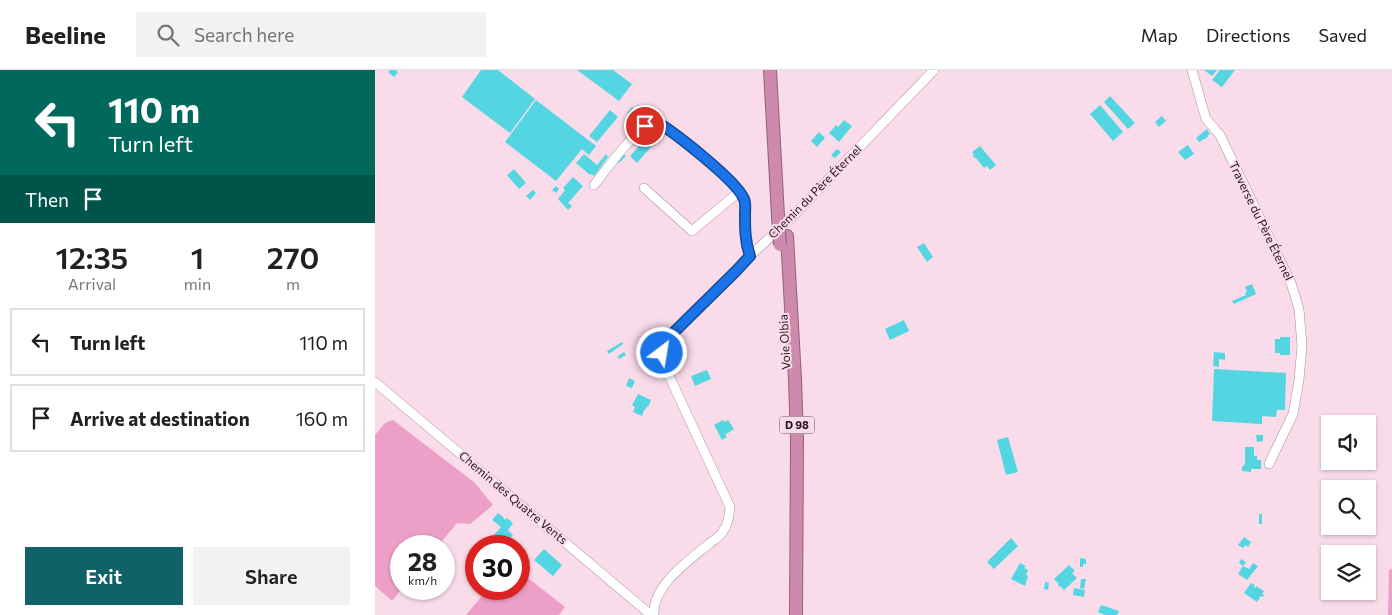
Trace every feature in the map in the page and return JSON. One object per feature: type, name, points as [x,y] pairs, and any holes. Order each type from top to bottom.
[{"type":"highway","name":"Voie Olbia","points":[[770,70],[795,379],[797,440],[796,615]]},
{"type":"highway","name":"Voie Olbia","points":[[777,70],[781,128],[782,215]]},
{"type":"highway","name":"Voie Olbia","points":[[784,240],[790,436],[789,615]]},
{"type":"street","name":"Chemin du Père Éternel","points":[[652,615],[657,596],[668,580],[722,533],[728,522],[730,507],[665,368],[662,353],[668,338],[800,208],[935,70]]},
{"type":"street","name":"Traverse du Père Éternel","points":[[1192,70],[1206,119],[1220,135],[1291,283],[1299,309],[1302,346],[1293,414],[1269,464]]},
{"type":"street","points":[[593,185],[633,136],[645,126],[655,121],[675,134],[740,191],[745,201],[746,245],[750,256]]},
{"type":"street","points":[[645,188],[692,231],[740,191]]},
{"type":"street","name":"Chemin des Quatre Vents","points":[[375,382],[652,615]]},
{"type":"shaded area","points":[[393,420],[475,483],[493,505],[470,524],[457,523],[447,535],[390,535],[390,599],[375,586],[375,435],[385,423]]},
{"type":"shaded area","points":[[1392,569],[1392,615],[1388,615],[1389,570]]},
{"type":"shaded area","points":[[530,580],[565,607],[559,615],[466,615],[479,600],[530,600]]},
{"type":"building","points":[[390,70],[398,72],[394,77],[388,72]]},
{"type":"building","points":[[481,70],[498,70],[535,99],[510,133],[462,97]]},
{"type":"building","points":[[577,70],[613,70],[632,84],[619,101]]},
{"type":"building","points":[[1204,70],[1217,70],[1212,76]]},
{"type":"building","points":[[1220,70],[1235,70],[1222,87],[1212,80]]},
{"type":"building","points":[[1110,96],[1135,123],[1128,129],[1104,102]]},
{"type":"building","points":[[536,100],[596,146],[589,155],[582,149],[556,181],[505,142]]},
{"type":"building","points":[[639,105],[647,113],[632,132],[630,130],[633,126],[626,119],[630,115],[627,113],[632,107],[635,110]]},
{"type":"building","points":[[1100,105],[1123,132],[1113,141],[1090,114]]},
{"type":"building","points":[[610,110],[618,117],[597,142],[589,136]]},
{"type":"building","points":[[1162,116],[1166,121],[1159,127],[1155,122]]},
{"type":"building","points":[[844,120],[852,126],[839,142],[829,133]]},
{"type":"building","points":[[1207,129],[1210,134],[1199,142],[1196,138]]},
{"type":"building","points":[[819,132],[825,138],[817,147],[811,141]]},
{"type":"building","points":[[650,134],[657,140],[637,163],[630,156]]},
{"type":"building","points":[[1188,145],[1194,154],[1185,160],[1178,152]]},
{"type":"building","points":[[980,146],[996,165],[990,170],[987,166],[984,168],[973,156],[972,152]]},
{"type":"building","points":[[837,149],[841,152],[835,158],[831,155]]},
{"type":"building","points":[[584,154],[597,165],[606,154],[608,157],[594,176],[590,175],[576,163]]},
{"type":"building","points":[[623,154],[626,156],[619,163],[617,161]]},
{"type":"building","points":[[514,169],[526,183],[519,189],[507,175]]},
{"type":"building","points":[[573,177],[583,186],[568,203],[572,206],[568,210],[558,199],[565,190],[563,188]]},
{"type":"building","points":[[556,186],[559,189],[556,193],[552,190]]},
{"type":"building","points":[[533,190],[536,193],[530,200],[526,196]]},
{"type":"building","points":[[924,243],[933,257],[927,262],[917,247]]},
{"type":"building","points":[[1252,284],[1256,294],[1234,304],[1232,301],[1246,295],[1245,287]]},
{"type":"building","points":[[904,320],[909,331],[890,340],[885,329]]},
{"type":"building","points":[[1280,337],[1290,337],[1290,355],[1275,353],[1275,339],[1280,339]]},
{"type":"building","points":[[622,342],[623,344],[609,354],[607,351]]},
{"type":"building","points":[[649,348],[654,360],[648,362],[644,350]]},
{"type":"building","points":[[624,352],[626,355],[619,359],[618,356]]},
{"type":"building","points":[[1214,352],[1225,353],[1225,360],[1219,359],[1219,367],[1213,366]]},
{"type":"building","points":[[1214,369],[1286,373],[1285,410],[1277,410],[1276,417],[1262,416],[1262,424],[1212,421]]},
{"type":"building","points":[[707,370],[711,379],[695,386],[691,376]]},
{"type":"building","points":[[629,378],[635,381],[632,388],[626,386]]},
{"type":"building","points":[[638,394],[651,400],[642,416],[633,412],[635,407],[632,405]]},
{"type":"building","points":[[723,420],[724,422],[728,420],[734,429],[725,435],[727,437],[722,440],[714,425]]},
{"type":"building","points":[[1256,435],[1263,435],[1263,441],[1257,442]]},
{"type":"building","points":[[1008,437],[1018,472],[1006,475],[997,440]]},
{"type":"building","points":[[1245,447],[1254,447],[1254,456],[1257,456],[1257,460],[1261,460],[1261,469],[1251,469],[1251,472],[1242,471],[1242,467],[1245,464]]},
{"type":"building","points":[[498,513],[505,520],[507,518],[513,523],[508,530],[513,535],[494,535],[501,527],[492,520]]},
{"type":"building","points":[[1259,514],[1262,514],[1262,524],[1259,524]]},
{"type":"building","points":[[1244,537],[1251,542],[1248,547],[1246,545],[1243,548],[1238,545]]},
{"type":"building","points":[[1011,538],[1018,546],[994,569],[987,562]]},
{"type":"building","points":[[544,549],[562,565],[553,576],[534,560]]},
{"type":"building","points":[[1080,558],[1086,559],[1086,564],[1083,564],[1083,567],[1080,567]]},
{"type":"building","points":[[1241,559],[1246,562],[1243,566],[1239,563]]},
{"type":"building","points":[[1020,563],[1026,566],[1024,568],[1028,570],[1025,586],[1011,579]]},
{"type":"building","points":[[1253,563],[1258,566],[1247,580],[1238,574],[1243,566],[1249,569]]},
{"type":"building","points":[[1069,565],[1075,571],[1072,573],[1077,578],[1064,590],[1059,587],[1059,584],[1054,579]]},
{"type":"building","points":[[1081,579],[1086,579],[1084,589],[1080,588]]},
{"type":"building","points":[[1045,582],[1049,583],[1048,590],[1044,589]]},
{"type":"building","points":[[1251,583],[1255,585],[1254,587],[1256,588],[1256,586],[1264,591],[1263,597],[1261,596],[1257,602],[1244,593]]},
{"type":"building","points":[[1074,588],[1085,590],[1084,597],[1073,595]]},
{"type":"building","points":[[1101,605],[1119,611],[1117,615],[1105,615],[1098,612]]},
{"type":"route","points":[[645,126],[655,121],[662,125],[719,170],[740,191],[745,201],[746,245],[750,256],[668,338],[662,353]]}]
